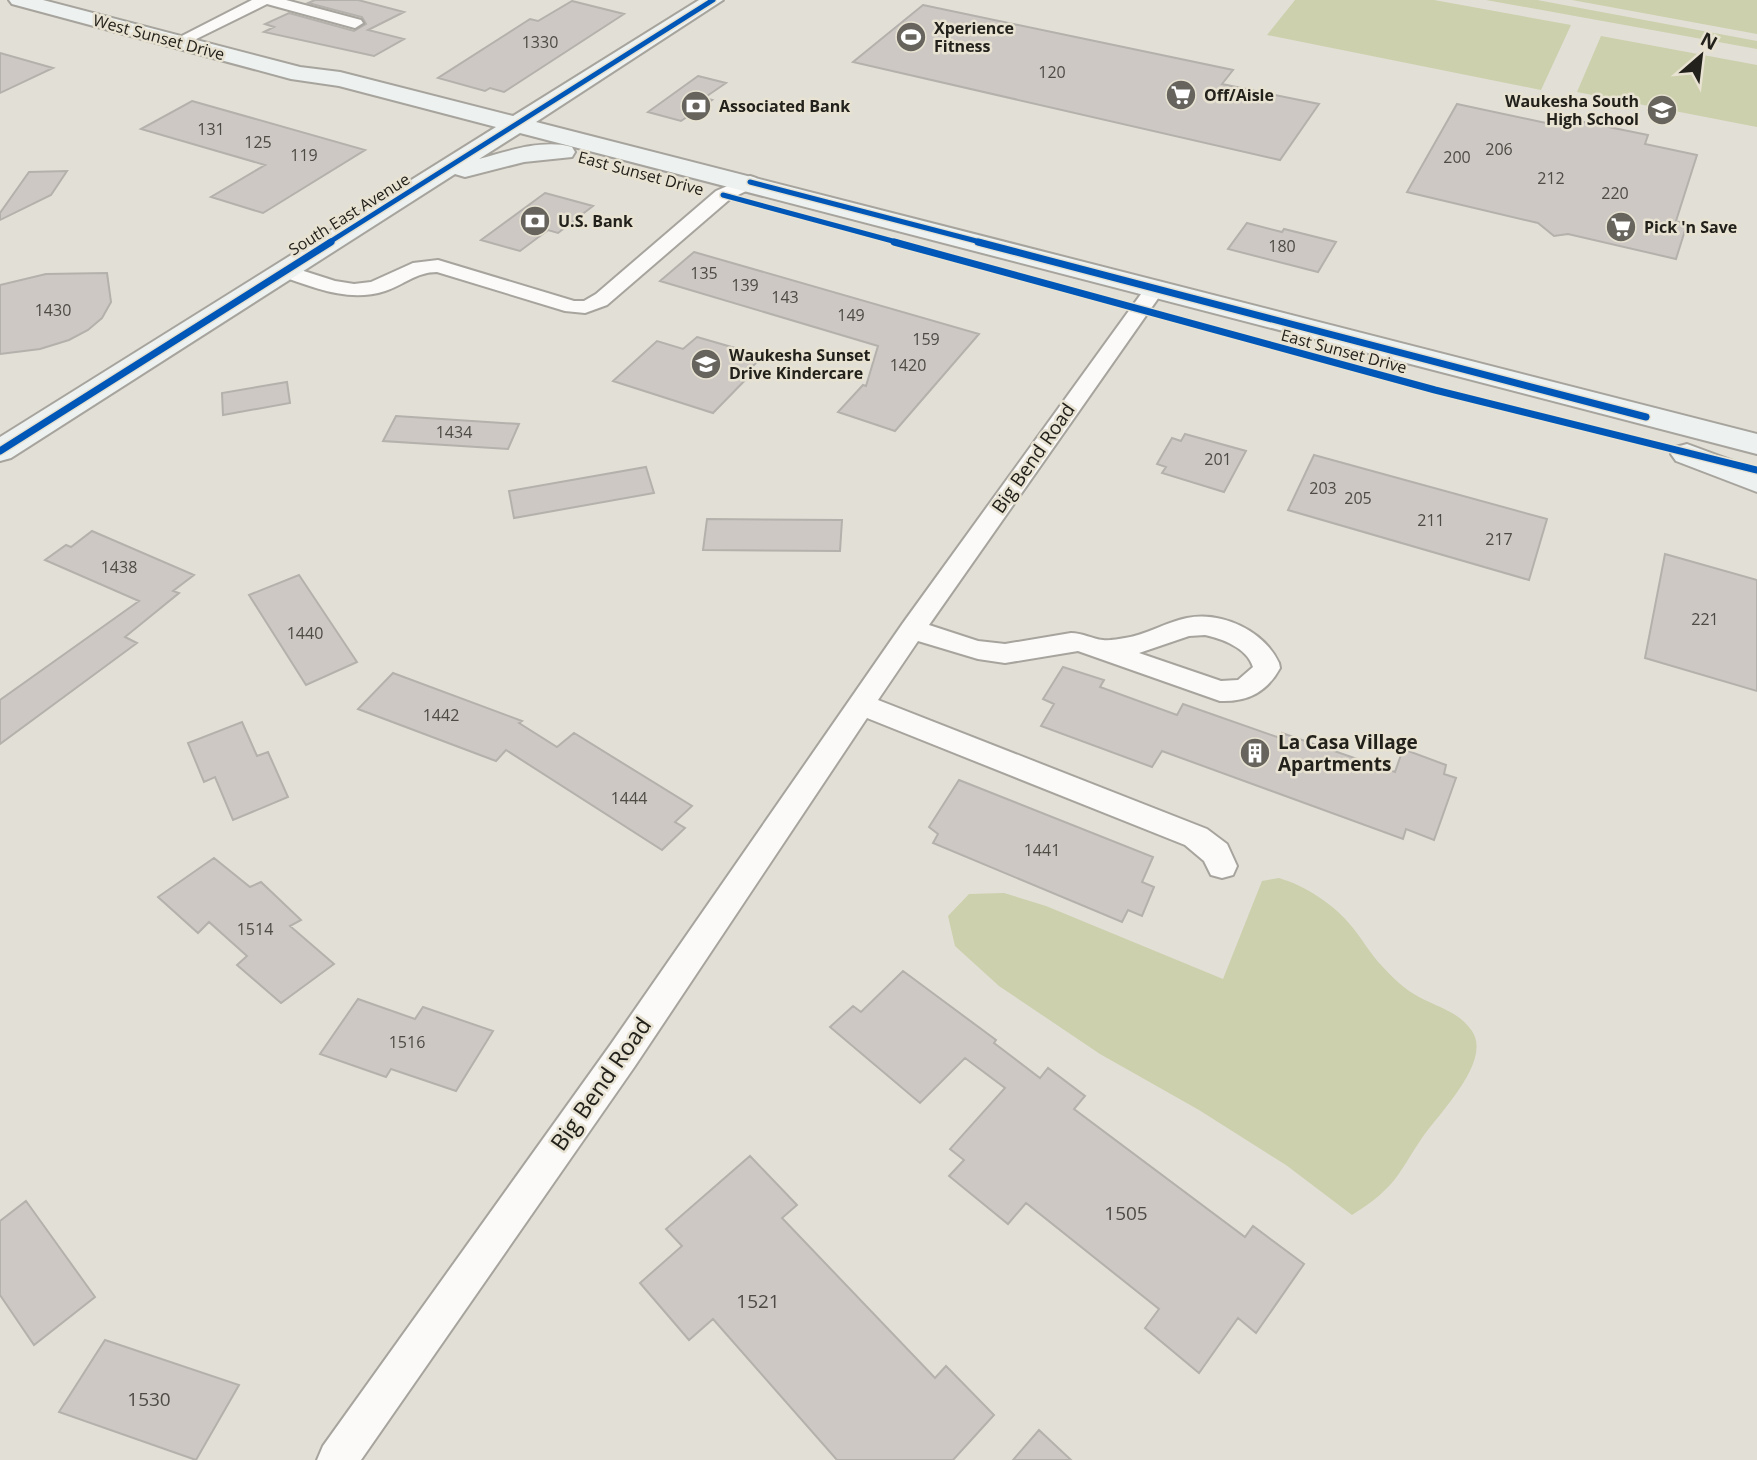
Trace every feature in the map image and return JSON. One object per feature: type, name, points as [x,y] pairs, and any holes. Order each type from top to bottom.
[{"type":"main road","name":"West Sunset Drive","points":[[19,0],[299,74],[340,79],[509,129]]},
{"type":"main road","name":"South East Avenue","points":[[0,451],[713,0]]},
{"type":"main road","name":"West Sunset Drive","points":[[299,74],[329,88],[393,106],[509,129]]},
{"type":"main road","points":[[393,106],[435,123],[448,135],[452,164]]},
{"type":"main road","points":[[547,106],[550,113],[569,128],[603,144]]},
{"type":"main road","name":"East Sunset Drive","points":[[509,129],[603,144],[750,182],[1148,298],[1448,393],[1757,470]]},
{"type":"main road","name":"East Sunset Drive","points":[[509,129],[564,152],[723,195],[1757,444]]},
{"type":"main road","points":[[423,183],[523,155],[564,152]]},
{"type":"main road","points":[[1687,454],[1757,482]]},
{"type":"street","points":[[177,42],[267,0],[355,23]]},
{"type":"street","points":[[285,271],[338,289],[356,290],[376,287],[408,270],[438,266],[572,307],[586,307],[603,298],[723,195],[750,182]]},
{"type":"street","name":"Big Bend Road","points":[[337,1460],[623,1055],[912,629],[1148,298]]},
{"type":"street","points":[[912,629],[969,648],[1002,654],[1021,653],[1065,642],[1079,642],[1220,691],[1243,690],[1255,684],[1267,668],[1265,659],[1250,643],[1222,629],[1209,626],[1186,626],[1132,648],[1105,649]]},
{"type":"street","points":[[860,704],[1196,837],[1216,853],[1222,866]]},
{"type":"green space","points":[[1295,0],[1434,0],[1571,25],[1541,90],[1267,35]]},
{"type":"green space","points":[[1486,0],[1537,0],[1757,41],[1757,49]]},
{"type":"green space","points":[[1572,0],[1757,0],[1757,34]]},
{"type":"green space","points":[[1601,36],[1757,65],[1757,127],[1577,92]]},
{"type":"green space","points":[[1279,878],[1299,886],[1329,904],[1346,920],[1378,962],[1395,979],[1414,994],[1461,1019],[1472,1031],[1476,1044],[1475,1058],[1469,1073],[1398,1175],[1381,1193],[1352,1215],[1286,1165],[1199,1110],[1100,1054],[999,986],[955,946],[948,916],[969,894],[1004,893],[1046,906],[1223,979],[1262,881]]},
{"type":"building","points":[[315,0],[358,0],[404,12],[368,30],[404,39],[374,56],[264,32],[274,27],[265,24],[289,13],[354,31],[366,24],[362,17],[308,3]]},
{"type":"building","points":[[572,1],[624,14],[504,92],[490,88],[485,91],[438,78],[530,19],[538,21]]},
{"type":"building","points":[[923,5],[1233,70],[1222,84],[1319,104],[1280,160],[853,62]]},
{"type":"building","points":[[0,53],[53,68],[0,93]]},
{"type":"building","points":[[698,76],[726,83],[704,98],[712,100],[681,121],[648,112]]},
{"type":"building","points":[[192,101],[365,150],[263,213],[211,197],[265,165],[141,129]]},
{"type":"building","points":[[1457,104],[1560,126],[1564,118],[1648,135],[1645,144],[1697,155],[1676,221],[1687,224],[1676,259],[1568,234],[1554,236],[1538,223],[1407,192]]},
{"type":"building","points":[[67,171],[51,195],[0,220],[0,213],[29,172]]},
{"type":"building","points":[[545,193],[593,206],[558,233],[548,230],[520,251],[481,240]]},
{"type":"building","points":[[1247,223],[1336,242],[1318,272],[1228,249]]},
{"type":"building","points":[[694,252],[979,334],[895,431],[838,412],[863,385],[866,386],[878,346],[660,281]]},
{"type":"building","points":[[107,273],[111,302],[102,318],[88,330],[69,340],[40,349],[0,354],[0,285],[46,274]]},
{"type":"building","points":[[697,337],[763,356],[749,370],[754,371],[713,413],[613,381],[657,341],[683,349]]},
{"type":"building","points":[[287,382],[290,403],[223,415],[222,393]]},
{"type":"building","points":[[396,416],[519,424],[508,449],[383,441]]},
{"type":"building","points":[[1185,434],[1246,451],[1224,492],[1162,473],[1166,467],[1157,464],[1172,438],[1181,441]]},
{"type":"building","points":[[1314,455],[1547,519],[1529,580],[1288,510]]},
{"type":"building","points":[[646,467],[654,493],[514,518],[509,491]]},
{"type":"building","points":[[707,519],[842,520],[840,551],[703,550]]},
{"type":"building","points":[[92,531],[194,575],[173,591],[179,593],[125,637],[137,643],[0,744],[0,700],[139,601],[45,560],[66,545],[71,547]]},
{"type":"building","points":[[1665,554],[1757,580],[1757,691],[1645,658]]},
{"type":"building","points":[[299,575],[357,662],[306,685],[249,595]]},
{"type":"building","name":"La Casa Village Apartments","points":[[1063,667],[1104,680],[1100,687],[1177,715],[1183,704],[1280,738],[1282,733],[1395,772],[1403,749],[1446,765],[1444,774],[1456,778],[1434,840],[1406,829],[1403,839],[1162,751],[1152,767],[1041,726],[1054,704],[1043,699]]},
{"type":"building","points":[[393,673],[522,721],[519,723],[557,747],[574,733],[692,806],[675,822],[685,828],[662,850],[506,750],[496,761],[358,709]]},
{"type":"building","points":[[242,722],[257,756],[268,752],[288,797],[233,820],[215,777],[204,782],[188,743]]},
{"type":"building","points":[[959,780],[1153,857],[1142,882],[1154,887],[1142,916],[1128,910],[1122,922],[933,843],[938,834],[929,827]]},
{"type":"building","points":[[214,858],[250,887],[261,882],[301,920],[290,926],[334,964],[281,1003],[237,965],[247,956],[209,922],[198,933],[158,897]]},
{"type":"building","points":[[903,971],[996,1040],[994,1043],[1040,1078],[1048,1068],[1085,1096],[1074,1109],[1245,1237],[1253,1226],[1304,1264],[1256,1333],[1238,1318],[1199,1373],[1145,1328],[1159,1309],[1026,1203],[1008,1224],[949,1176],[964,1160],[950,1149],[1005,1088],[965,1058],[920,1103],[830,1027],[853,1006],[861,1012]]},
{"type":"building","points":[[358,999],[415,1019],[423,1007],[493,1031],[456,1091],[391,1069],[386,1077],[320,1054]]},
{"type":"building","points":[[750,1156],[797,1205],[782,1218],[935,1378],[946,1366],[994,1415],[953,1460],[837,1460],[713,1319],[689,1340],[640,1283],[682,1246],[666,1229]]},
{"type":"building","points":[[26,1201],[95,1297],[34,1345],[0,1295],[0,1221]]},
{"type":"building","points":[[105,1340],[239,1385],[196,1460],[59,1412]]},
{"type":"building","points":[[1039,1430],[1071,1460],[1013,1460]]},
{"type":"cycle path","points":[[0,451],[713,0]]},
{"type":"cycle path","points":[[750,182],[1646,417]]},
{"type":"cycle path","points":[[723,195],[1435,390],[1757,470]]},
{"type":"place","name":"Xperience Fitness","points":[[911,37]]},
{"type":"place","name":"Off/Aisle","points":[[1181,95]]},
{"type":"place","name":"Associated Bank","points":[[696,106]]},
{"type":"place","name":"Waukesha South High School","points":[[1662,110]]},
{"type":"place","name":"U.S. Bank","points":[[535,221]]},
{"type":"place","name":"Pick 'n Save","points":[[1621,227]]},
{"type":"place","name":"Waukesha Sunset Drive Kindercare","points":[[706,364]]},
{"type":"place","name":"La Casa Village Apartments","points":[[1255,753]]}]
